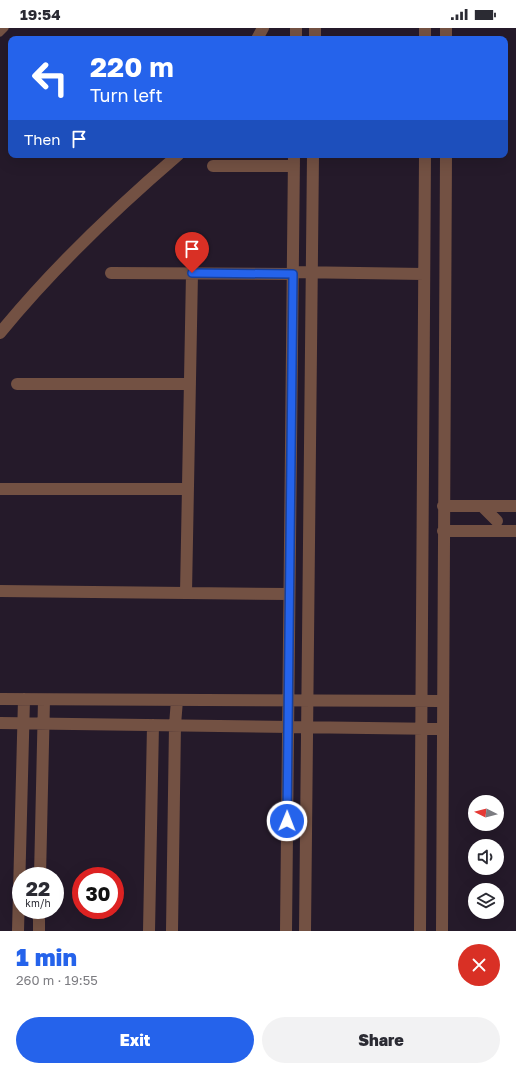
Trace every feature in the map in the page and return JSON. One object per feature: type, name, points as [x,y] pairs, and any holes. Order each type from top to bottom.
[{"type":"street","points":[[0,333],[22,306],[82,242],[175,158]]},
{"type":"street","points":[[305,931],[313,158]]},
{"type":"street","points":[[420,931],[425,158]]},
{"type":"street","points":[[442,931],[446,158]]},
{"type":"street","points":[[214,166],[294,161],[286,931]]},
{"type":"street","points":[[111,273],[424,274]]},
{"type":"street","points":[[186,593],[192,273]]},
{"type":"street","points":[[17,384],[190,384]]},
{"type":"street","points":[[0,489],[188,489]]},
{"type":"street","points":[[443,506],[516,506]]},
{"type":"street","points":[[482,506],[497,520]]},
{"type":"street","points":[[443,531],[516,531]]},
{"type":"street","points":[[0,591],[289,594]]},
{"type":"street","points":[[0,699],[443,701]]},
{"type":"street","points":[[18,931],[24,699]]},
{"type":"street","points":[[40,867],[44,700]]},
{"type":"street","points":[[172,931],[175,725],[177,700]]},
{"type":"street","points":[[0,723],[443,729]]},
{"type":"street","points":[[149,931],[153,725]]},
{"type":"street","points":[[39,919],[39,931]]},
{"type":"lane","points":[[0,34],[5,28]]},
{"type":"route","points":[[192,273],[293,274],[287,821]]}]
